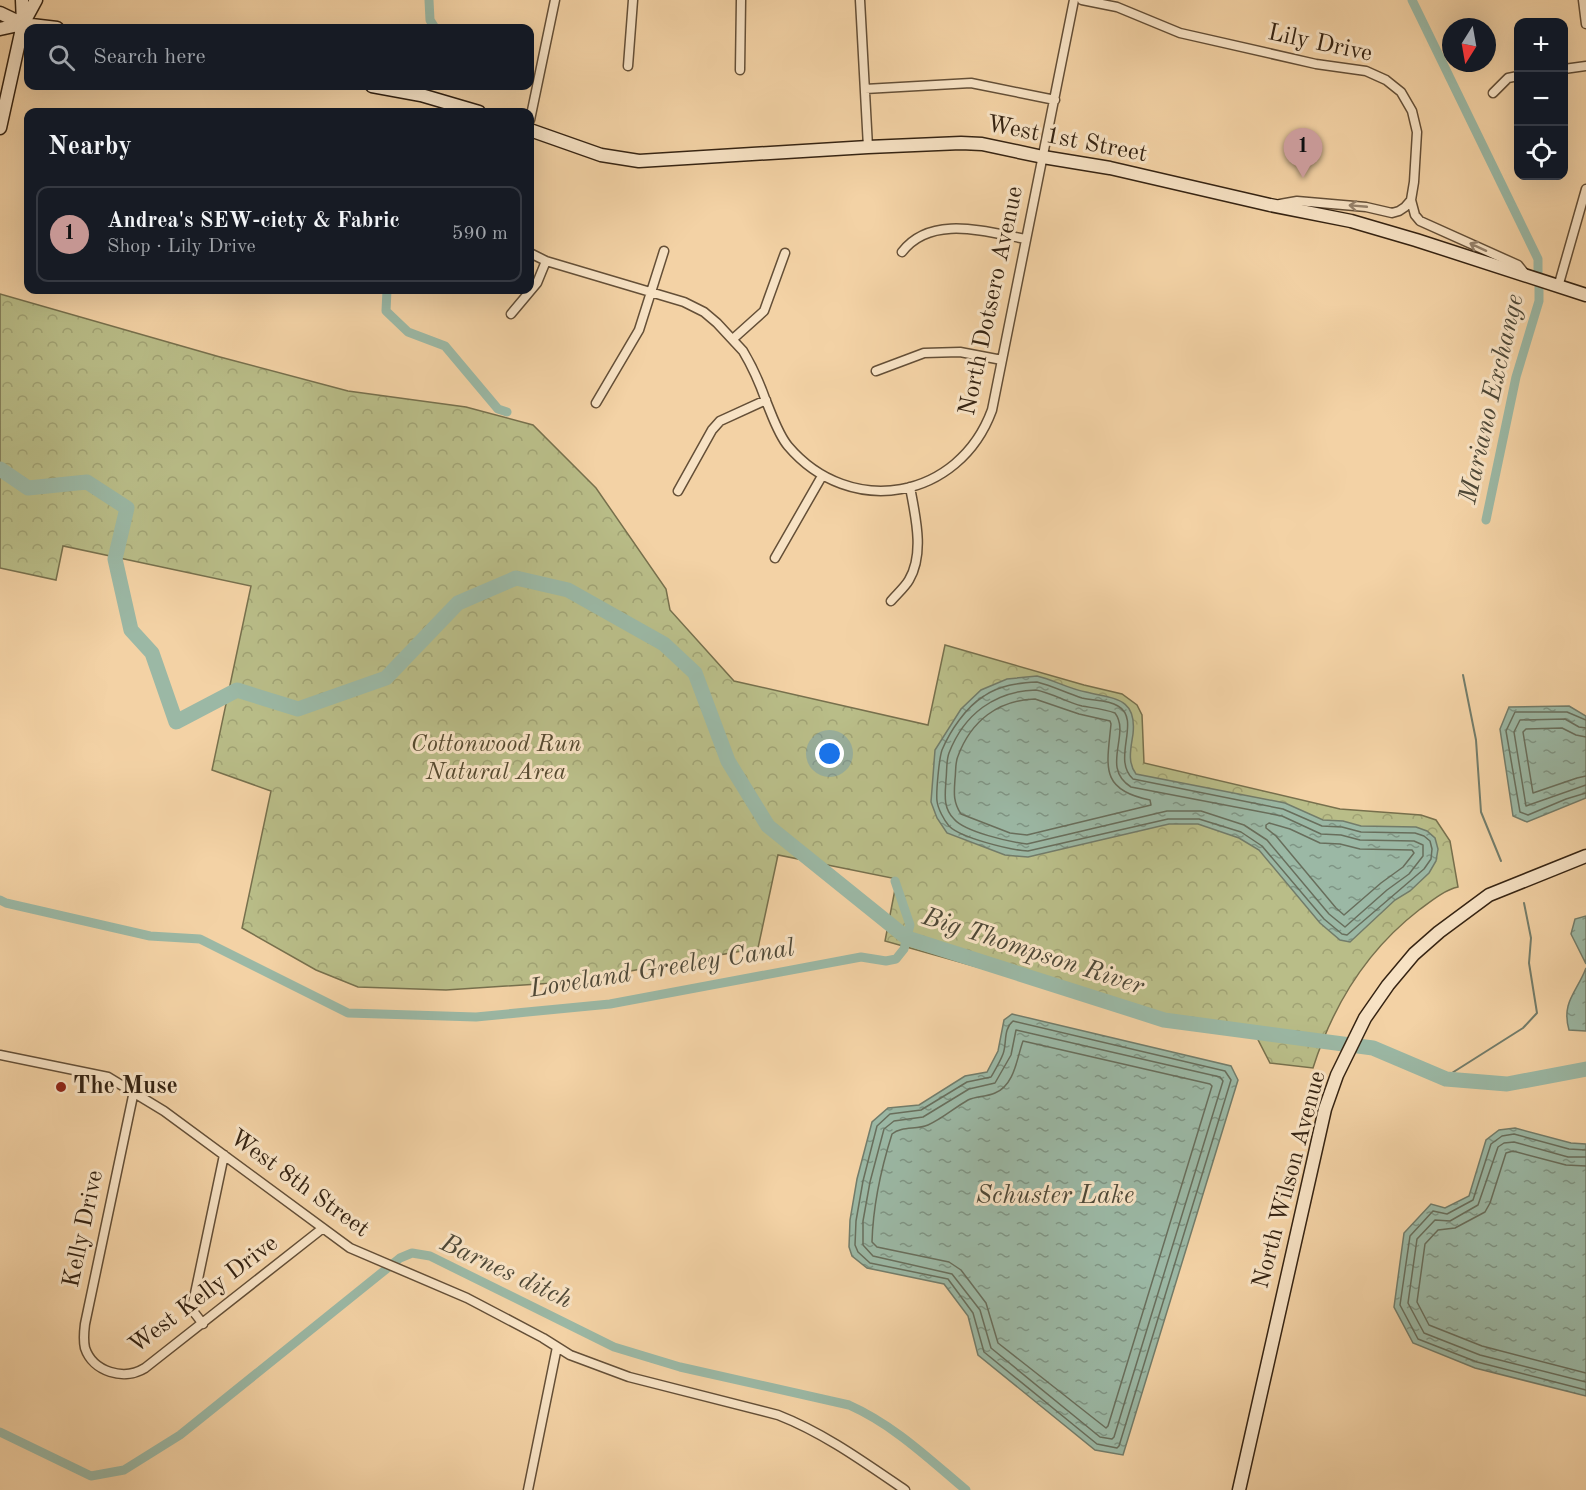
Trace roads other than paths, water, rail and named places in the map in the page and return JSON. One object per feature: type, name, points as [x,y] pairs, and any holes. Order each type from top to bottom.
[{"type":"main road","points":[[0,128],[23,24],[22,0]]},
{"type":"main road","points":[[0,29],[23,24],[36,0]]},
{"type":"main road","points":[[0,14],[23,24]]},
{"type":"main road","points":[[394,90],[465,108]]},
{"type":"main road","name":"West 1st Street","points":[[534,131],[601,155],[639,161],[868,147],[982,144],[1110,168],[1351,221],[1586,296]]},
{"type":"main road","name":"North Wilson Avenue","points":[[1239,1490],[1325,1109],[1337,1075],[1365,1018],[1414,954],[1462,914],[1489,895],[1586,856]]},
{"type":"street","points":[[532,108],[555,0]]},
{"type":"street","points":[[628,66],[633,0]]},
{"type":"street","points":[[740,70],[741,0]]},
{"type":"street","points":[[860,0],[868,147]]},
{"type":"street","name":"North Dotsero Avenue","points":[[534,255],[546,261],[684,302],[704,312],[734,338],[748,359],[787,445],[822,476],[848,487],[873,491],[910,488],[928,482],[969,452],[980,438],[992,410],[1074,0]]},
{"type":"street","name":"Lily Drive","points":[[1082,0],[1117,7],[1180,33],[1316,64],[1366,72],[1386,80],[1408,101],[1415,121],[1415,172],[1411,200]]},
{"type":"street","points":[[1582,0],[1586,24]]},
{"type":"street","points":[[1568,68],[1586,66]]},
{"type":"street","points":[[1493,93],[1508,78],[1514,77]]},
{"type":"street","points":[[865,89],[971,83],[1055,100]]},
{"type":"street","points":[[1558,287],[1586,189]]},
{"type":"street","points":[[1270,205],[1297,201],[1366,207],[1392,213],[1399,211],[1411,200],[1415,215],[1420,221],[1518,265],[1527,277]]},
{"type":"street","points":[[902,252],[909,243],[929,231],[968,230],[1026,239]]},
{"type":"street","points":[[596,403],[639,330],[664,251]]},
{"type":"street","points":[[734,338],[764,311],[785,253]]},
{"type":"street","points":[[534,287],[546,261]]},
{"type":"street","points":[[511,314],[528,294]]},
{"type":"street","points":[[876,371],[913,356],[947,351],[1002,360]]},
{"type":"street","points":[[678,491],[712,430],[720,421],[766,400]]},
{"type":"street","points":[[775,558],[822,476]]},
{"type":"street","points":[[891,601],[909,580],[916,555],[916,523],[910,488]]},
{"type":"street","name":"West 8th Street","points":[[0,1055],[108,1077],[134,1091],[350,1248],[467,1298],[579,1359],[629,1377],[778,1414],[826,1437],[904,1490]]},
{"type":"street","name":"Kelly Drive","points":[[103,1369],[94,1363],[83,1338],[134,1091]]},
{"type":"street","points":[[202,1324],[193,1311],[193,1303],[224,1155]]},
{"type":"street","name":"West Kelly Drive","points":[[103,1369],[119,1374],[140,1371],[323,1228]]},
{"type":"street","points":[[528,1490],[557,1347]]},
{"type":"water","points":[[1037,676],[1080,691],[1114,699],[1127,706],[1133,722],[1131,760],[1136,774],[1285,803],[1323,820],[1343,821],[1361,826],[1416,827],[1427,831],[1435,838],[1438,849],[1436,861],[1429,873],[1410,891],[1395,900],[1350,942],[1340,940],[1320,923],[1259,850],[1239,838],[1198,824],[1169,824],[1028,857],[1005,855],[947,833],[937,818],[931,802],[935,750],[961,709],[981,690],[1007,679]]},
{"type":"water","points":[[1569,706],[1586,716],[1586,798],[1527,822],[1513,816],[1500,729],[1509,707]]},
{"type":"water","points":[[1586,916],[1586,964],[1571,934],[1575,919]]},
{"type":"water","points":[[1586,968],[1586,1031],[1569,1030],[1568,1004]]},
{"type":"water","name":"Schuster Lake","points":[[1012,1014],[1231,1066],[1238,1080],[1123,1455],[1095,1450],[978,1355],[968,1316],[944,1284],[867,1268],[852,1256],[849,1247],[850,1220],[857,1179],[872,1122],[888,1108],[919,1105],[965,1076],[987,1072],[998,1051],[1004,1020]]},
{"type":"water","points":[[1515,1128],[1571,1143],[1586,1144],[1586,1396],[1475,1368],[1413,1343],[1394,1307],[1404,1233],[1431,1204],[1445,1208],[1469,1196],[1486,1140],[1499,1130]]},
{"type":"waterway","points":[[429,0],[430,20],[432,24]]},
{"type":"waterway","name":"Mariano Exchange","points":[[1412,0],[1538,259],[1538,275]]},
{"type":"waterway","name":"Mariano Exchange","points":[[1486,520],[1516,377],[1539,301],[1539,286]]},
{"type":"waterway","points":[[387,294],[386,311],[408,332],[445,346],[498,409],[507,412]]},
{"type":"waterway","name":"Big Thompson River","points":[[0,469],[28,488],[87,482],[127,508],[115,559],[131,630],[152,653],[176,722],[237,690],[298,709],[386,678],[458,603],[516,578],[568,590],[664,644],[695,673],[728,761],[768,826],[907,938],[1164,1020],[1373,1048],[1446,1079],[1507,1084],[1586,1069]]},
{"type":"waterway","points":[[1463,675],[1476,740],[1481,812],[1501,861]]},
{"type":"waterway","name":"Loveland Greeley Canal","points":[[0,900],[150,936],[200,939],[348,1013],[476,1017],[610,1004],[861,957],[886,961],[896,959],[904,949],[910,925],[895,881]]},
{"type":"waterway","points":[[1444,1078],[1523,1028],[1537,1013],[1529,963],[1531,938],[1524,903]]},
{"type":"waterway","name":"Barnes ditch","points":[[0,1432],[91,1476],[124,1470],[180,1435],[400,1258],[412,1253],[430,1256],[614,1347],[680,1367],[849,1405],[881,1422],[966,1490]]},
{"type":"place","name":"Andrea's SEW-ciety & Fabric","points":[[1303,178]]},
{"type":"place","name":"The Muse","points":[[61,1087]]},
{"type":"park label","name":"Cottonwood Run Natural Area","points":[[496,759]]}]
